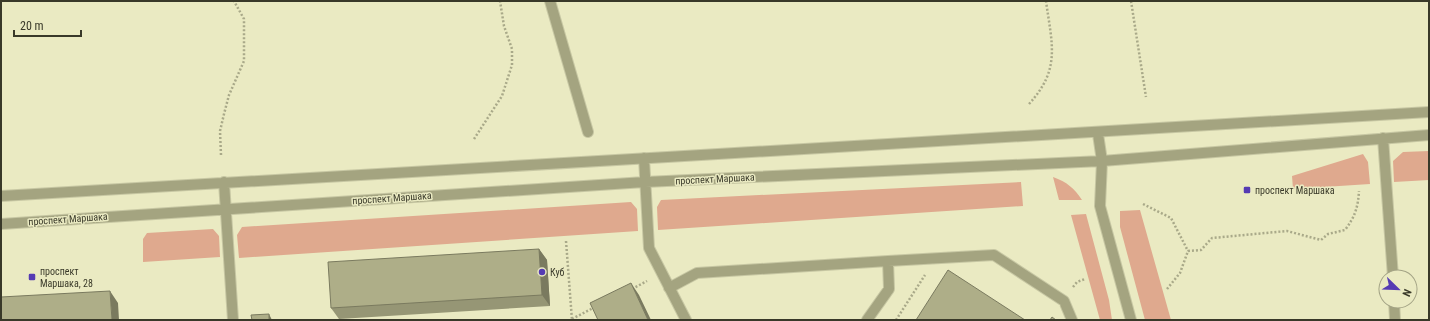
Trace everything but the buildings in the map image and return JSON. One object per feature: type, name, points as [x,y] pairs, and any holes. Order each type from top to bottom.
[{"type":"street","points":[[550,1],[588,132]]},
{"type":"street","points":[[1,196],[644,158],[1098,134],[1429,112]]},
{"type":"street","points":[[1098,134],[1102,161],[1100,206],[1131,320]]},
{"type":"street","name":"проспект Маршака","points":[[1,224],[645,182],[1102,161],[1429,135]]},
{"type":"street","points":[[1383,138],[1392,269]]},
{"type":"street","points":[[644,158],[649,248],[686,320]]},
{"type":"street","points":[[224,182],[233,320]]},
{"type":"street","points":[[669,288],[697,273],[994,255],[1064,301],[1072,320]]},
{"type":"street","points":[[867,320],[889,289],[888,261]]},
{"type":"street","points":[[1395,309],[1396,320]]},
{"type":"path","points":[[221,155],[220,131],[224,114],[229,95],[244,61],[244,18],[234,1]]},
{"type":"path","points":[[474,139],[502,96],[512,66],[512,49],[504,26],[500,1]]},
{"type":"path","points":[[1029,104],[1042,90],[1048,77],[1052,58],[1046,1]]},
{"type":"path","points":[[1131,1],[1146,97]]},
{"type":"path","points":[[1188,251],[1201,250],[1212,238],[1287,231],[1320,240],[1328,234],[1345,230],[1349,225],[1358,208],[1359,191]]},
{"type":"path","points":[[1143,204],[1171,218],[1188,251],[1180,273],[1167,289]]},
{"type":"path","points":[[566,241],[572,320],[599,305]]},
{"type":"path","points":[[896,320],[935,258]]},
{"type":"path","points":[[627,291],[647,281]]},
{"type":"shaded area","points":[[1429,151],[1429,180],[1394,182],[1393,161],[1403,152]]},
{"type":"shaded area","points":[[1363,154],[1368,162],[1370,184],[1293,189],[1292,176]]},
{"type":"shaded area","points":[[1053,177],[1070,186],[1082,200],[1059,200]]},
{"type":"shaded area","points":[[1021,182],[1023,206],[658,230],[657,207],[661,200]]},
{"type":"shaded area","points":[[631,202],[637,209],[638,231],[239,258],[237,235],[242,227]]},
{"type":"shaded area","points":[[1140,210],[1171,320],[1145,320],[1120,227],[1120,211]]},
{"type":"shaded area","points":[[1086,214],[1109,300],[1112,320],[1100,320],[1071,215]]},
{"type":"shaded area","points":[[213,229],[219,236],[220,257],[143,262],[143,239],[147,233]]},
{"type":"place","name":"проспект Маршака","points":[[1247,190]]},
{"type":"place","name":"Куб","points":[[542,272]]},
{"type":"place","name":"проспект Маршака, 28","points":[[32,277]]}]
